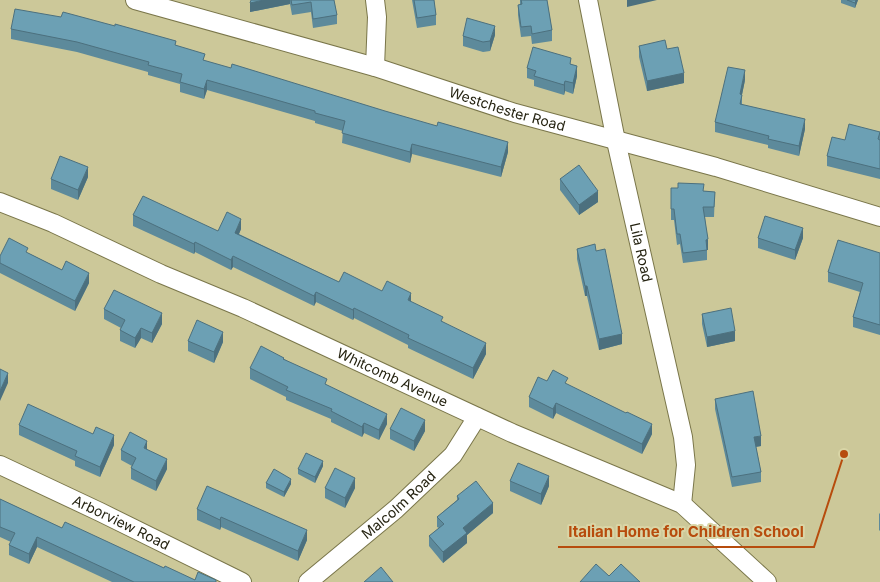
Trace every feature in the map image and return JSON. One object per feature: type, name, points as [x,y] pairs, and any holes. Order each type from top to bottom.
[{"type":"street","name":"Westchester Road","points":[[135,0],[375,67],[515,113],[725,170],[880,217]]},
{"type":"street","points":[[375,0],[377,18],[375,67]]},
{"type":"street","name":"Lila Road","points":[[588,0],[616,140],[683,437],[686,465],[682,504]]},
{"type":"street","name":"Whitcomb Avenue","points":[[0,202],[53,223],[161,274],[243,308],[478,417],[682,504],[766,582]]},
{"type":"street","name":"Malcolm Road","points":[[308,582],[396,508],[453,455],[478,417]]},
{"type":"street","name":"Arborview Road","points":[[0,465],[242,582]]},
{"type":"building","points":[[251,0],[264,0],[250,3]]},
{"type":"building","points":[[291,0],[334,0],[337,15],[313,19],[311,2],[292,5]]},
{"type":"building","points":[[414,0],[434,0],[436,15],[417,18]]},
{"type":"building","points":[[521,0],[547,0],[552,30],[532,34],[531,26],[521,27],[518,5],[522,4]]},
{"type":"building","points":[[15,9],[61,17],[63,12],[115,26],[115,24],[176,41],[175,45],[205,54],[203,60],[231,68],[232,64],[437,126],[438,122],[508,142],[501,167],[412,144],[410,152],[342,133],[345,121],[315,113],[315,111],[207,80],[204,89],[180,82],[182,74],[148,65],[149,62],[77,42],[11,29]]},
{"type":"building","points":[[467,18],[495,26],[490,41],[483,42],[463,36]]},
{"type":"building","points":[[665,40],[667,49],[678,47],[684,73],[647,81],[639,46]]},
{"type":"building","points":[[533,47],[571,58],[570,64],[577,66],[573,83],[565,81],[564,85],[534,76],[536,71],[527,68]]},
{"type":"building","points":[[728,67],[745,70],[740,104],[805,119],[799,146],[768,139],[769,136],[715,122]]},
{"type":"building","points":[[849,124],[880,132],[878,139],[880,140],[880,169],[827,156],[832,137],[845,140]]},
{"type":"building","points":[[60,156],[88,167],[78,190],[51,179]]},
{"type":"building","points":[[579,165],[598,191],[579,205],[560,179]]},
{"type":"building","points":[[678,183],[704,184],[703,191],[715,192],[714,207],[703,207],[708,239],[706,240],[707,250],[683,253],[680,234],[677,234],[674,209],[671,209],[671,188],[678,188]]},
{"type":"building","points":[[143,196],[218,231],[227,212],[241,219],[235,233],[339,282],[344,272],[382,291],[387,281],[411,293],[408,300],[443,317],[441,321],[486,343],[473,368],[408,338],[409,335],[354,308],[353,310],[316,292],[314,296],[233,256],[231,260],[133,215]]},
{"type":"building","points":[[765,216],[803,228],[795,250],[758,238]]},
{"type":"building","points":[[9,238],[28,248],[26,252],[62,270],[66,261],[89,273],[75,301],[0,263],[0,256]]},
{"type":"building","points":[[838,240],[880,253],[880,325],[853,317],[863,283],[828,272]]},
{"type":"building","points":[[595,244],[596,251],[605,249],[622,334],[599,339],[577,249]]},
{"type":"building","points":[[114,290],[162,313],[152,333],[141,328],[135,338],[120,330],[125,320],[104,309]]},
{"type":"building","points":[[731,308],[735,331],[707,337],[702,314]]},
{"type":"building","points":[[197,320],[223,332],[214,352],[188,341]]},
{"type":"building","points":[[261,346],[283,359],[327,379],[325,384],[387,414],[379,430],[364,423],[362,427],[331,411],[332,409],[286,390],[288,387],[250,368]]},
{"type":"building","points":[[0,369],[8,373],[0,391]]},
{"type":"building","points":[[553,370],[568,378],[565,383],[652,424],[642,444],[556,403],[553,409],[529,397],[538,377],[547,381]]},
{"type":"building","points":[[753,391],[761,436],[754,437],[761,472],[732,477],[715,399]]},
{"type":"building","points":[[28,404],[93,434],[96,427],[114,435],[100,467],[75,456],[77,451],[19,425]]},
{"type":"building","points":[[401,408],[425,420],[414,441],[390,429]]},
{"type":"building","points":[[130,432],[147,441],[144,448],[167,459],[156,481],[131,468],[136,458],[121,450]]},
{"type":"building","points":[[306,453],[323,461],[315,477],[298,469]]},
{"type":"building","points":[[518,463],[549,476],[541,494],[510,481]]},
{"type":"building","points":[[335,468],[355,478],[345,498],[325,488]]},
{"type":"building","points":[[274,469],[291,479],[284,492],[266,483]]},
{"type":"building","points":[[476,481],[493,503],[463,528],[467,533],[443,552],[429,536],[444,524],[437,517],[459,499],[457,496]]},
{"type":"building","points":[[207,486],[307,530],[298,551],[221,517],[220,520],[197,509]]},
{"type":"building","points":[[0,499],[62,528],[65,522],[164,568],[165,566],[195,580],[198,572],[216,580],[216,582],[134,582],[37,537],[29,554],[9,545],[15,533],[0,527]]},
{"type":"building","points":[[596,564],[609,576],[621,564],[640,582],[580,582]]},
{"type":"building","points":[[381,567],[393,582],[364,582]]},
{"type":"place","name":"Italian Home for Children School","points":[[844,454]]}]
